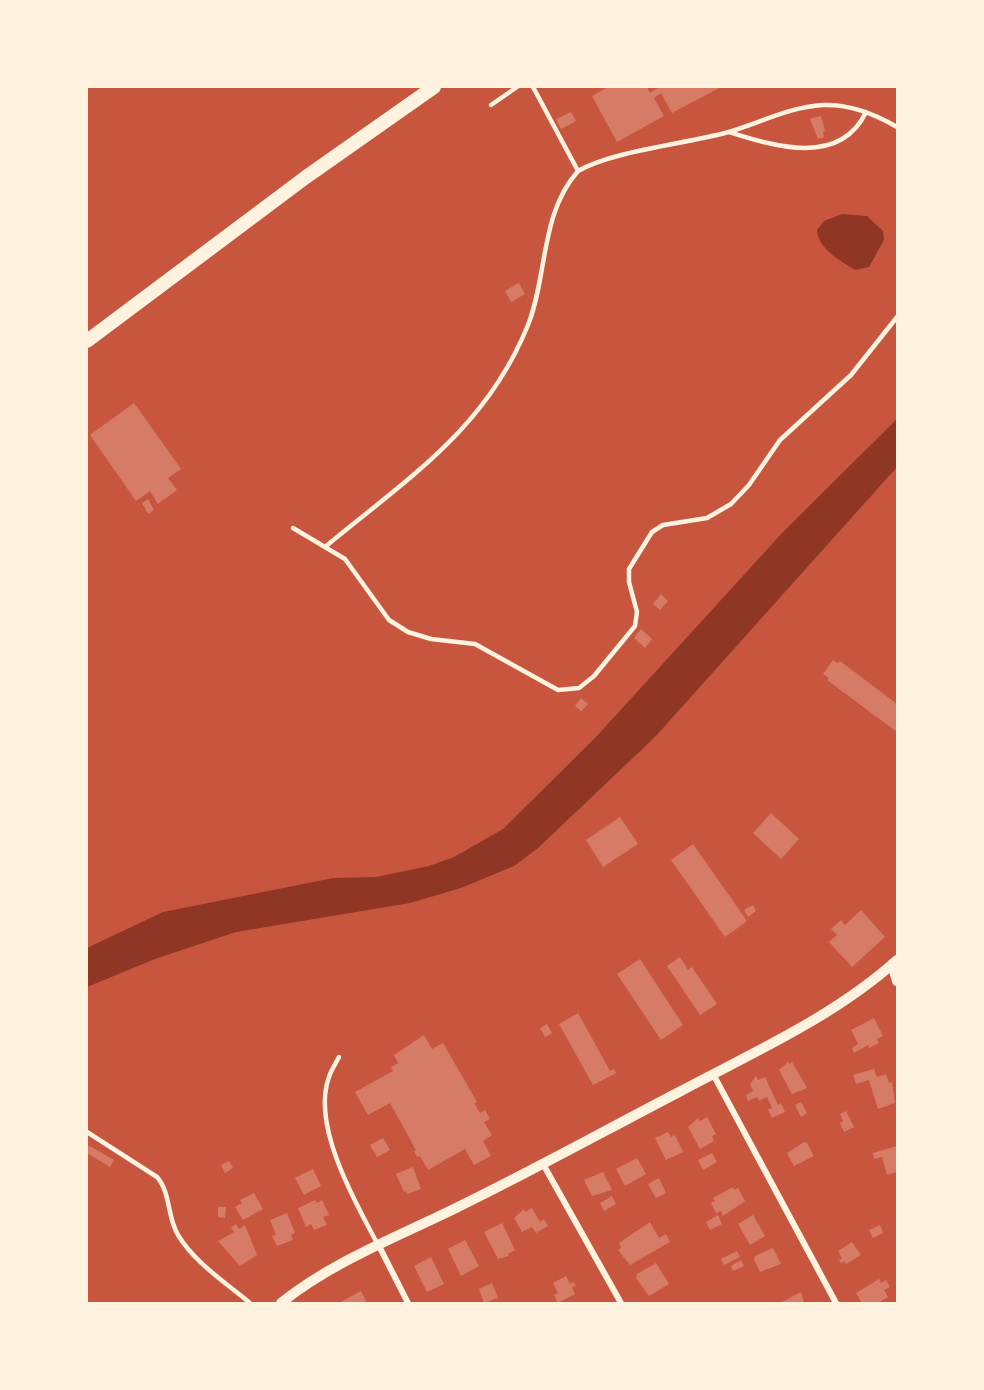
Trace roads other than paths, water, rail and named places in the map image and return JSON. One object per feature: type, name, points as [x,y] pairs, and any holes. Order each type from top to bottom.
[{"type":"highway","points":[[87,341],[306,177],[434,87]]},
{"type":"street","points":[[895,962],[897,981]]},
{"type":"street","points":[[281,1303],[319,1276],[543,1164],[713,1074],[852,996],[895,962]]},
{"type":"street","points":[[713,1074],[836,1303]]},
{"type":"street","points":[[543,1164],[621,1303]]},
{"type":"street","points":[[378,1246],[408,1303]]},
{"type":"lane","points":[[491,105],[517,87]]},
{"type":"lane","points":[[533,87],[578,171]]},
{"type":"lane","points":[[325,547],[450,443],[500,383],[512,363],[532,314],[553,214],[578,171],[609,159],[729,132],[779,114],[816,106],[838,106],[866,112],[897,127]]},
{"type":"lane","points":[[729,132],[773,145],[815,149],[847,137],[856,129],[866,112]]},
{"type":"lane","points":[[293,528],[345,559],[389,620],[408,632],[431,639],[475,644],[558,690],[579,688],[594,676],[635,626],[637,612],[629,582],[630,569],[652,532],[663,525],[707,518],[731,504],[749,485],[780,440],[851,375],[897,317]]},
{"type":"lane","points":[[339,1057],[328,1079],[325,1104],[332,1146],[349,1192],[378,1246]]},
{"type":"lane","points":[[87,1132],[157,1177],[164,1188],[170,1218],[178,1235],[205,1265],[250,1303]]}]
